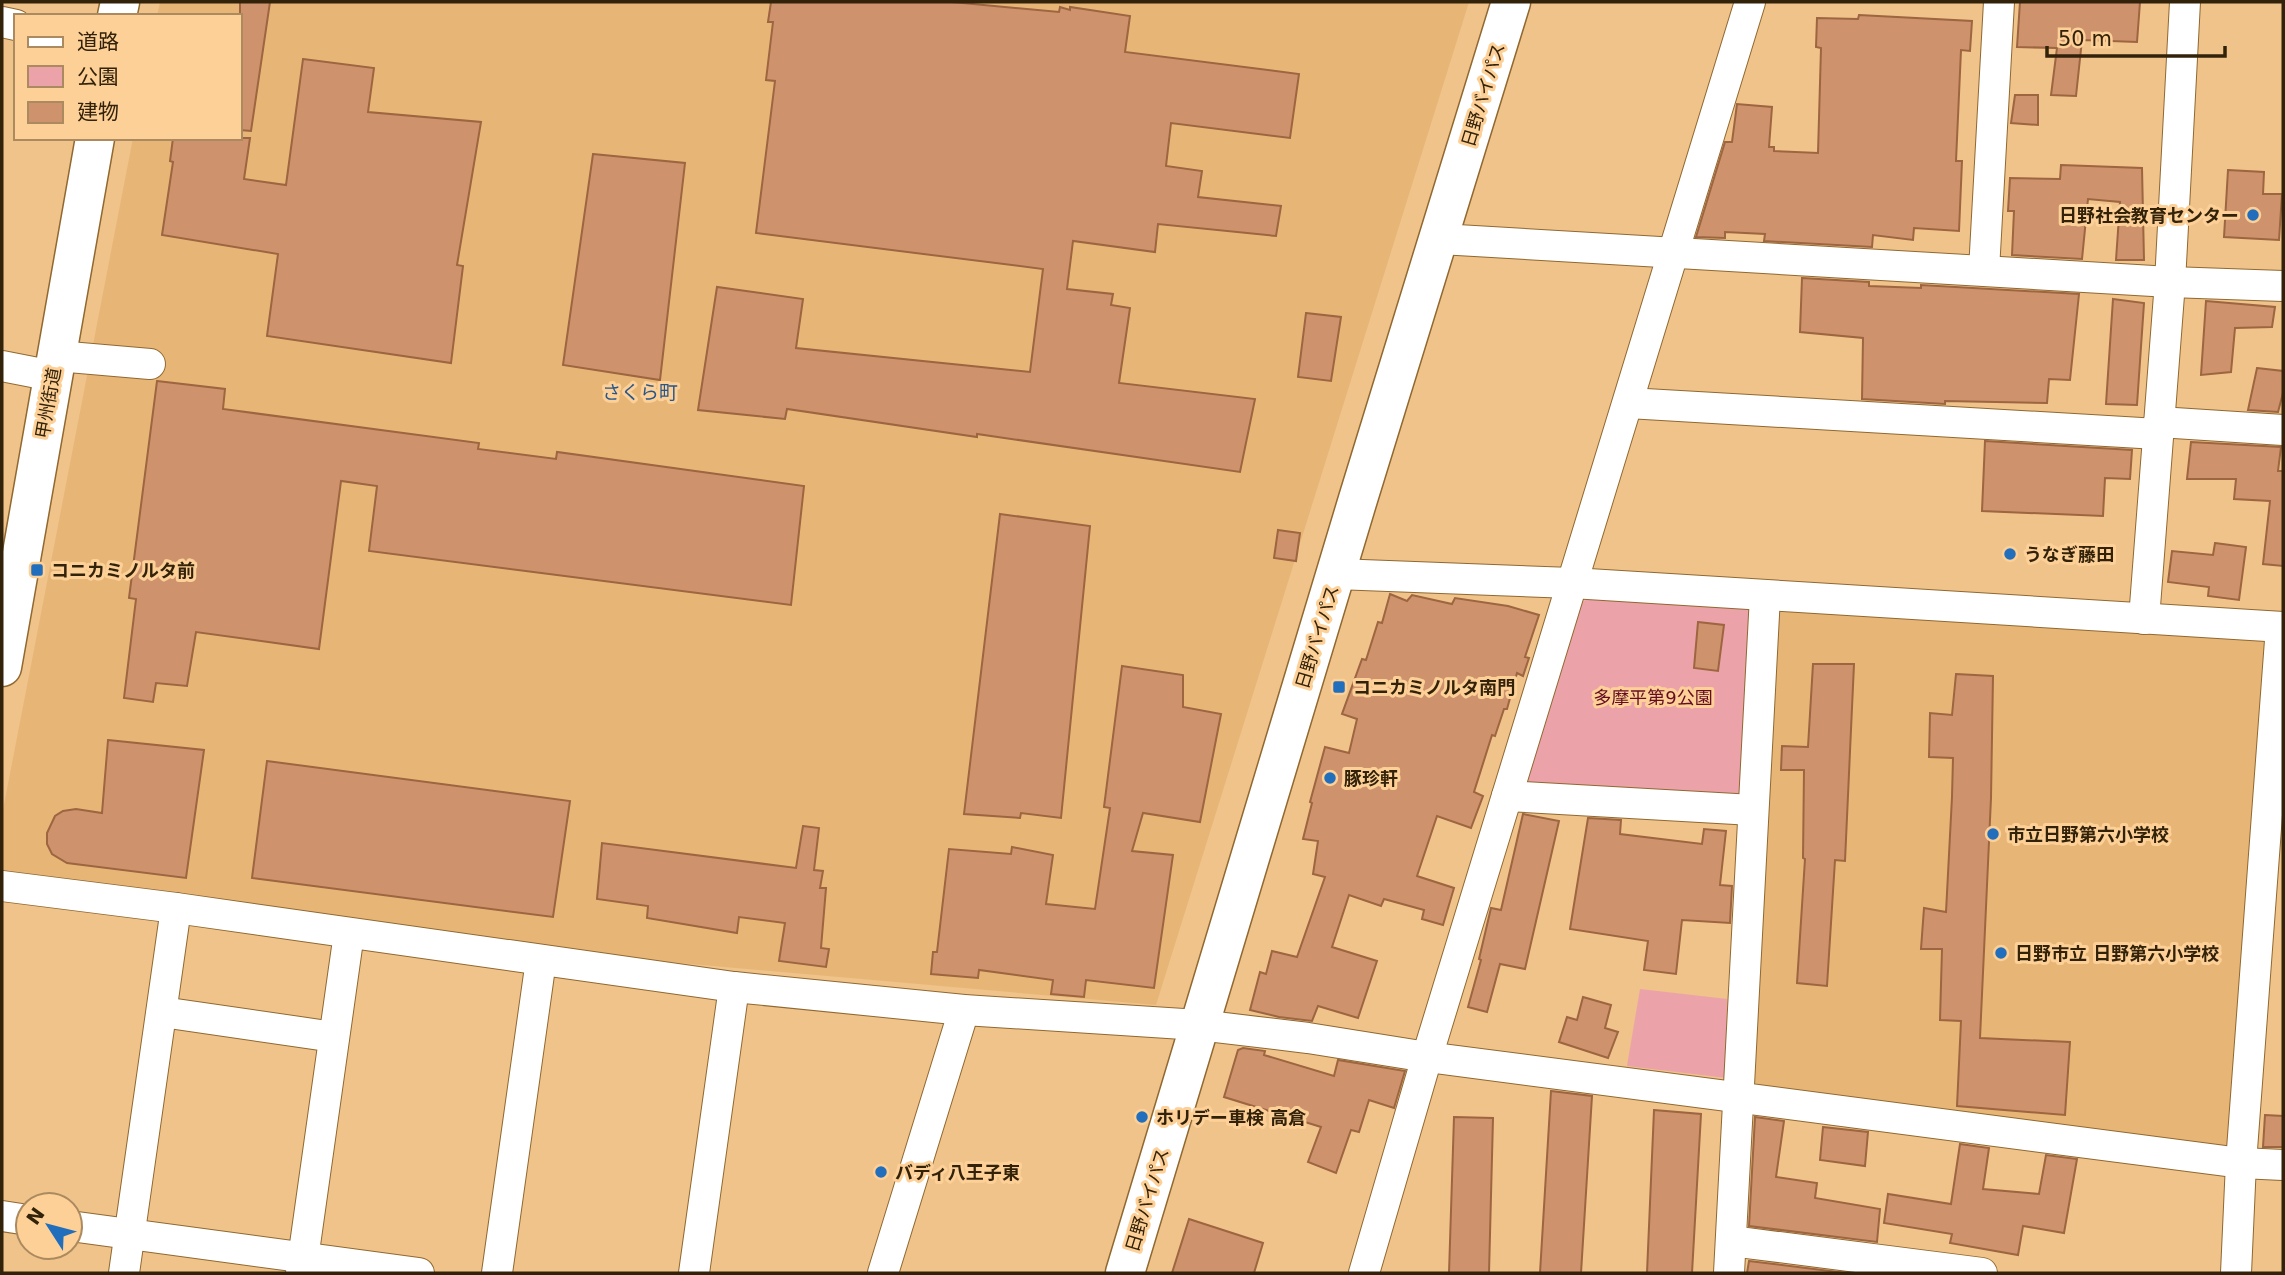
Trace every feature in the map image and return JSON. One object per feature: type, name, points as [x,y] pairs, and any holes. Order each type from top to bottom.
[{"type":"main road","name":"日野バイパス","points":[[1125,1273],[1511,2]]},
{"type":"main road","name":"甲州街道","points":[[2,667],[95,140]]},
{"type":"street","points":[[1364,1273],[1427,1057],[1750,2]]},
{"type":"street","points":[[1984,270],[1999,2]]},
{"type":"street","points":[[2144,618],[2170,282],[2185,2]]},
{"type":"street","points":[[1440,239],[2170,282],[2283,286]]},
{"type":"street","points":[[2,366],[150,364]]},
{"type":"street","points":[[1628,403],[2158,428],[2283,430]]},
{"type":"street","points":[[1336,574],[1572,583],[2282,627],[2241,1163],[2236,1273]]},
{"type":"street","points":[[1730,1273],[1737,1096],[1765,596]]},
{"type":"street","points":[[1507,796],[1753,810]]},
{"type":"street","points":[[2,886],[734,987],[964,1010],[1199,1025],[2241,1163],[2283,1165]]},
{"type":"street","points":[[124,1273],[176,908]]},
{"type":"street","points":[[302,1265],[349,933]]},
{"type":"street","points":[[497,1273],[541,960]]},
{"type":"street","points":[[694,1273],[734,987]]},
{"type":"street","points":[[883,1273],[964,1010]]},
{"type":"street","points":[[162,1012],[334,1037]]},
{"type":"street","points":[[84,1228],[302,1265],[418,1273]]},
{"type":"street","points":[[1731,1241],[1982,1273]]},
{"type":"shaded area","points":[[160,2],[1469,2],[1156,1005],[668,962],[56,878],[2,873],[2,815],[133,140],[242,140],[242,14],[157,14]]},
{"type":"shaded area","name":"日野市立 日野第六小学校","points":[[1765,596],[2281,627],[2241,1163],[1737,1096]]},
{"type":"green space","name":"多摩平第9公園","points":[[1590,597],[1750,607],[1746,788],[1733,801],[1531,784],[1525,777],[1578,605]]},
{"type":"green space","points":[[1640,989],[1727,999],[1726,1078],[1627,1066]]},
{"type":"building","points":[[240,2],[270,2],[251,131],[242,130]]},
{"type":"building","points":[[771,2],[952,2],[1059,12],[1060,7],[1070,10],[1070,7],[1130,16],[1125,52],[1299,74],[1290,138],[1171,123],[1166,166],[1202,171],[1198,197],[1281,206],[1276,236],[1158,224],[1155,252],[1073,241],[1067,289],[1113,294],[1111,305],[1130,308],[1119,383],[1255,399],[1240,472],[787,409],[785,419],[698,410],[717,287],[803,299],[796,348],[1030,372],[1043,269],[756,233],[775,81],[766,80],[773,22],[768,22]]},
{"type":"building","points":[[2020,2],[2140,2],[2137,42],[2082,40],[2076,96],[2051,95],[2057,48],[2017,47]]},
{"type":"building","points":[[1859,15],[1972,21],[1970,51],[1961,50],[1956,161],[1962,161],[1959,231],[1914,228],[1913,240],[1873,235],[1872,247],[1764,241],[1765,234],[1725,232],[1725,238],[1696,237],[1725,142],[1732,142],[1737,104],[1772,107],[1769,147],[1774,147],[1774,151],[1818,153],[1821,48],[1816,47],[1817,18],[1858,19]]},
{"type":"building","points":[[303,59],[374,68],[368,112],[481,122],[457,265],[463,266],[451,363],[267,336],[278,254],[162,235],[173,162],[170,161],[173,140],[250,138],[244,179],[286,185]]},
{"type":"building","points":[[2015,95],[2038,95],[2038,125],[2011,123]]},
{"type":"building","points":[[593,154],[685,163],[660,380],[563,365]]},
{"type":"building","points":[[2061,165],[2142,168],[2144,260],[2116,260],[2120,202],[2088,199],[2082,259],[2012,255],[2014,211],[2008,211],[2010,178],[2060,179]]},
{"type":"building","name":"日野社会教育センター","points":[[2228,170],[2264,172],[2263,194],[2282,194],[2279,240],[2224,237]]},
{"type":"building","points":[[1802,278],[1869,282],[1869,286],[1921,288],[1921,285],[2079,294],[2070,380],[2049,379],[2047,403],[1945,401],[1945,404],[1862,399],[1863,338],[1800,332]]},
{"type":"building","points":[[2113,299],[2144,303],[2137,405],[2106,404]]},
{"type":"building","points":[[2206,301],[2275,307],[2272,327],[2235,328],[2231,372],[2201,375]]},
{"type":"building","points":[[1306,313],[1341,317],[1331,381],[1298,377]]},
{"type":"building","points":[[2257,368],[2283,371],[2283,393],[2278,412],[2248,410]]},
{"type":"building","points":[[157,381],[225,389],[223,409],[479,443],[478,449],[556,459],[557,452],[804,486],[791,605],[369,551],[377,486],[341,481],[319,649],[196,632],[187,686],[156,683],[153,702],[124,698],[136,599],[129,598]]},
{"type":"building","points":[[1985,441],[2132,450],[2130,479],[2105,478],[2103,516],[1982,511]]},
{"type":"building","points":[[2191,442],[2281,447],[2278,471],[2283,471],[2283,566],[2263,564],[2270,501],[2234,499],[2236,479],[2187,479]]},
{"type":"building","points":[[1000,514],[1090,526],[1061,818],[1021,813],[1020,818],[964,814]]},
{"type":"building","points":[[1278,530],[1300,533],[1296,561],[1274,558]]},
{"type":"building","points":[[2215,543],[2246,547],[2239,600],[2208,596],[2209,587],[2168,582],[2172,551],[2213,555]]},
{"type":"building","points":[[1390,594],[1407,601],[1412,595],[1452,604],[1455,598],[1508,606],[1539,615],[1525,657],[1529,658],[1523,676],[1517,673],[1507,709],[1504,709],[1495,736],[1492,735],[1474,792],[1483,796],[1471,828],[1437,816],[1417,876],[1454,888],[1443,925],[1422,919],[1424,910],[1384,899],[1381,906],[1349,895],[1332,947],[1377,961],[1358,1018],[1318,1006],[1312,1021],[1250,1010],[1260,972],[1266,974],[1272,951],[1297,957],[1325,877],[1313,874],[1318,841],[1303,839],[1312,803],[1310,802],[1325,747],[1349,753],[1357,719],[1342,714],[1362,659],[1366,660],[1378,622],[1382,623]]},
{"type":"building","points":[[1698,622],[1724,625],[1718,671],[1694,668]]},
{"type":"building","points":[[1813,664],[1854,664],[1845,861],[1835,860],[1827,986],[1797,983],[1805,859],[1804,770],[1781,770],[1782,746],[1808,747]]},
{"type":"building","points":[[1122,666],[1183,675],[1183,707],[1221,714],[1200,822],[1143,813],[1132,851],[1173,855],[1154,988],[1086,980],[1084,997],[1051,994],[1053,980],[979,970],[978,978],[931,974],[933,952],[937,952],[949,849],[1011,854],[1012,847],[1053,855],[1046,904],[1095,909],[1110,808],[1104,807]]},
{"type":"building","points":[[1956,674],[1993,676],[1991,798],[1980,1038],[2070,1042],[2065,1115],[1957,1106],[1961,1021],[1940,1020],[1942,949],[1921,949],[1924,908],[1946,912],[1952,797],[1953,758],[1929,757],[1930,713],[1952,715]]},
{"type":"building","points":[[108,740],[204,750],[186,878],[67,863],[52,854],[47,844],[47,833],[55,816],[63,811],[76,809],[102,813]]},
{"type":"building","points":[[267,761],[570,801],[553,917],[252,878]]},
{"type":"building","points":[[1523,814],[1559,821],[1525,969],[1500,964],[1487,1012],[1468,1007],[1491,908],[1501,910]]},
{"type":"building","points":[[1588,818],[1621,820],[1620,834],[1702,844],[1704,829],[1726,831],[1720,885],[1732,886],[1730,923],[1682,920],[1676,974],[1644,970],[1648,941],[1570,929]]},
{"type":"building","points":[[803,826],[819,828],[814,870],[823,871],[820,888],[826,888],[821,948],[829,949],[826,967],[779,961],[785,923],[739,917],[737,933],[647,918],[648,906],[597,899],[602,843],[796,868]]},
{"type":"building","points":[[1583,997],[1611,1005],[1605,1028],[1618,1032],[1608,1058],[1559,1042],[1567,1017],[1577,1020]]},
{"type":"building","points":[[1243,1048],[1265,1051],[1264,1055],[1334,1076],[1338,1060],[1405,1071],[1394,1108],[1369,1100],[1359,1132],[1351,1130],[1336,1173],[1308,1162],[1321,1127],[1224,1097],[1238,1050]]},
{"type":"building","points":[[1551,1091],[1592,1096],[1581,1273],[1540,1273]]},
{"type":"building","points":[[1654,1110],[1701,1114],[1692,1273],[1647,1273]]},
{"type":"building","points":[[2265,1115],[2283,1116],[2283,1147],[2263,1147]]},
{"type":"building","points":[[1454,1117],[1493,1118],[1489,1273],[1449,1273]]},
{"type":"building","points":[[1755,1117],[1784,1121],[1776,1177],[1817,1183],[1815,1198],[1880,1209],[1877,1242],[1749,1226]]},
{"type":"building","points":[[1823,1127],[1868,1132],[1865,1166],[1820,1160]]},
{"type":"building","points":[[1960,1144],[1989,1148],[1983,1189],[2039,1194],[2046,1155],[2077,1159],[2064,1233],[2023,1226],[2018,1255],[1950,1243],[1952,1234],[1884,1223],[1888,1194],[1951,1204]]},
{"type":"building","points":[[1189,1219],[1263,1243],[1254,1273],[1172,1273]]},
{"type":"building","points":[[1749,1261],[1846,1273],[1747,1273]]},
{"type":"place","name":"日野社会教育センター","points":[[2253,215]]},
{"type":"place","name":"うなぎ藤田","points":[[2010,554]]},
{"type":"place","name":"コニカミノルタ前","points":[[37,570]]},
{"type":"place","name":"コニカミノルタ南門","points":[[1339,687]]},
{"type":"place","name":"豚珍軒","points":[[1330,778]]},
{"type":"place","name":"市立日野第六小学校","points":[[1993,834]]},
{"type":"place","name":"日野市立 日野第六小学校","points":[[2001,953]]},
{"type":"place","name":"ホリデー車検 高倉","points":[[1142,1117]]},
{"type":"place","name":"バディ八王子東","points":[[881,1172]]},
{"type":"district","name":"さくら町","points":[[640,392]]}]
